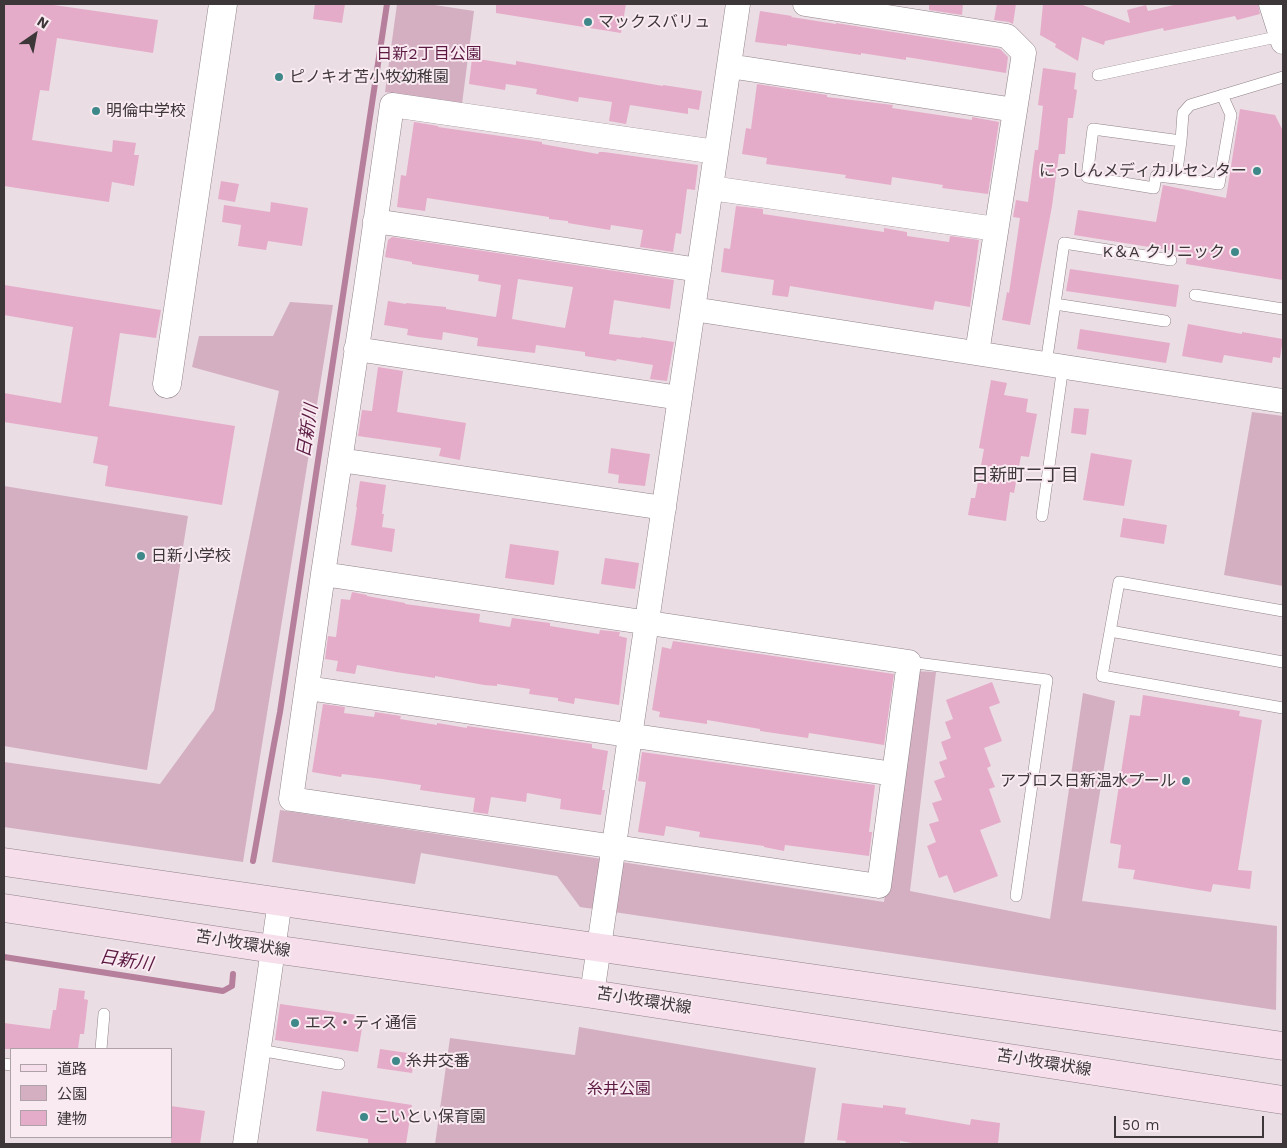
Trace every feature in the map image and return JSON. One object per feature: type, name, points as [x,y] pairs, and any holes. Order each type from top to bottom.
[{"type":"main road","points":[[4,862],[1283,1046]]},
{"type":"main road","name":"苫小牧環状線","points":[[4,908],[273,949],[592,994],[1283,1100]]},
{"type":"street","points":[[167,384],[223,4]]},
{"type":"street","points":[[592,994],[738,4]]},
{"type":"street","points":[[805,4],[1007,36],[1024,52],[977,353]]},
{"type":"street","points":[[1271,4],[1282,39]]},
{"type":"street","points":[[729,66],[1015,110]]},
{"type":"street","points":[[324,574],[909,662],[879,886],[291,799],[392,105],[716,152]]},
{"type":"street","points":[[711,188],[996,230]]},
{"type":"street","points":[[375,222],[699,270]]},
{"type":"street","points":[[693,309],[1283,401]]},
{"type":"street","points":[[356,349],[680,398]]},
{"type":"street","points":[[340,460],[664,508]]},
{"type":"street","points":[[307,688],[894,774]]},
{"type":"street","points":[[245,1144],[280,901]]},
{"type":"lane","points":[[1098,76],[1282,39]]},
{"type":"lane","points":[[1176,178],[1184,113],[1190,105],[1283,77]]},
{"type":"lane","points":[[1181,141],[1093,129],[1087,177],[1154,188],[1156,176],[1219,184],[1231,115],[1222,96]]},
{"type":"lane","points":[[1042,516],[1054,365],[1055,304],[1064,243],[1171,260]]},
{"type":"lane","points":[[1195,295],[1283,308]]},
{"type":"lane","points":[[1055,304],[1165,321]]},
{"type":"lane","points":[[1283,612],[1119,582],[1102,676],[1283,708]]},
{"type":"lane","points":[[1110,631],[1283,662]]},
{"type":"lane","points":[[909,662],[1047,680],[1016,896]]},
{"type":"lane","points":[[101,1048],[104,1014]]},
{"type":"lane","points":[[259,1050],[339,1064]]},
{"type":"green space","name":"日新2丁目公園","points":[[397,4],[428,4],[474,11],[462,104],[385,92]]},
{"type":"green space","points":[[290,302],[333,305],[243,862],[4,827],[4,762],[160,784],[214,710],[279,391],[192,367],[199,336],[273,336]]},
{"type":"green space","points":[[1252,412],[1283,416],[1283,586],[1224,575]]},
{"type":"green space","points":[[4,486],[188,516],[147,770],[4,746]]},
{"type":"green space","points":[[912,671],[936,672],[910,891],[1050,919],[1083,693],[1115,701],[1082,901],[1277,926],[1276,1010],[580,907],[557,876],[421,853],[415,884],[272,862],[280,810],[884,902]]},
{"type":"green space","name":"糸井公園","points":[[579,1027],[816,1068],[804,1144],[435,1144],[450,1038],[575,1055]]},
{"type":"building","points":[[4,4],[47,4],[158,20],[153,53],[57,38],[49,91],[40,90],[32,140],[112,152],[113,140],[136,143],[134,155],[139,155],[134,186],[112,182],[109,202],[4,186]]},
{"type":"building","points":[[315,4],[345,4],[342,23],[313,19]]},
{"type":"building","name":"マックスバリュ","points":[[496,4],[626,4],[621,33],[496,13]]},
{"type":"building","points":[[929,4],[963,4],[962,15],[929,10]]},
{"type":"building","points":[[997,4],[1016,4],[1013,24],[994,20]]},
{"type":"building","points":[[1043,4],[1080,4],[1130,23],[1127,10],[1146,5],[1148,11],[1178,4],[1258,4],[1260,14],[1237,20],[1235,16],[1164,31],[1163,28],[1105,41],[1104,45],[1082,37],[1078,61],[1055,47],[1056,44],[1040,35]]},
{"type":"building","points":[[760,11],[1000,49],[1008,57],[1006,73],[906,57],[906,60],[787,44],[787,46],[755,42]]},
{"type":"building","points":[[472,58],[516,65],[516,61],[702,91],[699,110],[688,108],[688,114],[630,105],[626,124],[609,121],[612,102],[579,97],[578,102],[536,94],[537,89],[506,84],[505,90],[469,84]]},
{"type":"building","points":[[1043,68],[1076,73],[1074,89],[1077,90],[1073,118],[1068,118],[1065,154],[1059,154],[1052,206],[1030,325],[1002,320],[1007,292],[1009,293],[1020,218],[1013,217],[1016,200],[1028,202],[1035,150],[1038,150],[1043,106],[1038,105]]},
{"type":"building","points":[[757,84],[827,95],[827,97],[893,105],[892,108],[972,120],[972,117],[999,122],[988,194],[942,188],[943,185],[892,177],[891,185],[845,178],[846,175],[766,164],[767,158],[742,154],[746,128],[751,129]]},
{"type":"building","points":[[1240,109],[1275,115],[1283,131],[1283,280],[1186,264],[1187,253],[1074,235],[1078,210],[1156,222],[1163,185],[1226,198]]},
{"type":"building","points":[[414,122],[542,142],[542,144],[598,154],[599,152],[604,152],[698,165],[695,190],[687,189],[681,234],[676,233],[673,252],[640,247],[643,230],[611,225],[610,230],[549,219],[549,217],[427,198],[425,211],[397,207],[401,175],[406,176]]},
{"type":"building","points":[[221,181],[239,184],[235,202],[218,199]]},
{"type":"building","points":[[271,202],[308,208],[302,246],[268,241],[266,250],[238,246],[241,225],[222,222],[224,205],[270,212]]},
{"type":"building","points":[[736,206],[763,209],[763,214],[884,232],[884,228],[907,232],[907,236],[949,242],[950,236],[979,240],[970,307],[935,301],[933,310],[790,286],[788,297],[772,295],[774,280],[721,272],[724,248],[730,249]]},
{"type":"building","points":[[392,237],[674,280],[670,309],[614,300],[609,334],[674,342],[667,381],[650,379],[653,365],[585,356],[585,352],[536,345],[535,353],[477,346],[478,338],[443,332],[442,340],[418,337],[407,335],[408,329],[384,325],[388,301],[446,307],[446,309],[496,317],[501,285],[478,281],[479,275],[412,264],[412,262],[385,257],[388,240]],"holes":[[[518,279],[573,287],[565,328],[512,319]]]},
{"type":"building","points":[[1070,269],[1179,285],[1176,307],[1066,291]]},
{"type":"building","points":[[4,285],[161,310],[156,338],[120,333],[109,406],[235,426],[222,505],[105,486],[108,466],[93,463],[98,437],[4,422],[4,393],[61,403],[73,327],[4,315]]},
{"type":"building","points":[[1188,324],[1283,339],[1280,358],[1273,357],[1272,363],[1224,355],[1222,363],[1182,356]]},
{"type":"building","points":[[1080,329],[1170,343],[1166,363],[1077,349]]},
{"type":"building","points":[[378,367],[403,371],[397,412],[466,423],[460,460],[439,456],[441,448],[358,436],[362,410],[372,411]]},
{"type":"building","points":[[991,380],[1007,383],[1004,395],[1028,399],[1026,412],[1037,414],[1029,457],[1021,456],[1014,493],[1010,492],[1006,521],[968,515],[971,498],[975,498],[984,449],[979,448]]},
{"type":"building","points":[[1074,408],[1089,409],[1086,435],[1071,433]]},
{"type":"building","points":[[611,448],[650,454],[645,486],[618,483],[619,475],[608,473]]},
{"type":"building","points":[[1091,453],[1132,460],[1124,506],[1083,500]]},
{"type":"building","points":[[360,481],[386,485],[382,527],[395,529],[392,552],[351,545]]},
{"type":"building","points":[[1123,518],[1167,525],[1164,544],[1120,537]]},
{"type":"building","points":[[510,544],[559,551],[554,585],[505,578]]},
{"type":"building","points":[[605,558],[639,563],[635,589],[601,584]]},
{"type":"building","points":[[352,592],[405,604],[480,614],[479,622],[510,627],[512,618],[550,623],[550,626],[599,634],[600,630],[620,632],[619,636],[627,638],[619,705],[575,698],[574,704],[558,701],[558,698],[529,694],[530,689],[497,684],[497,686],[484,685],[357,665],[355,674],[336,671],[338,661],[325,659],[328,636],[336,637],[341,599],[350,600]]},
{"type":"building","points":[[673,641],[894,674],[884,745],[809,733],[808,738],[760,731],[760,729],[707,720],[707,724],[659,717],[660,712],[652,710],[662,647],[671,649]]},
{"type":"building","points":[[992,682],[1000,703],[989,707],[1002,741],[984,748],[991,766],[987,768],[995,787],[989,789],[1001,822],[980,830],[998,876],[954,893],[947,875],[939,878],[927,846],[936,842],[929,824],[939,821],[932,803],[942,800],[934,781],[945,777],[939,762],[947,759],[941,742],[951,738],[945,722],[953,719],[946,700]]},
{"type":"building","name":"アブロス日新温水プール","points":[[1143,695],[1240,711],[1239,716],[1262,720],[1238,870],[1252,871],[1250,889],[1213,884],[1211,892],[1133,879],[1135,870],[1118,868],[1121,845],[1110,843],[1130,715],[1140,716]]},
{"type":"building","points":[[323,704],[345,707],[344,713],[374,717],[375,712],[401,716],[400,719],[437,725],[437,723],[467,728],[467,726],[592,744],[592,748],[608,751],[602,790],[605,790],[601,815],[560,809],[561,799],[527,793],[526,802],[491,797],[488,814],[473,812],[475,798],[420,790],[421,785],[342,774],[341,777],[312,772]]},
{"type":"building","points":[[642,752],[875,785],[869,832],[872,832],[869,856],[785,845],[784,851],[764,846],[699,837],[700,832],[666,826],[664,836],[638,832],[646,782],[638,781]]},
{"type":"building","points":[[59,988],[85,991],[84,999],[88,1000],[84,1034],[80,1034],[78,1048],[4,1049],[4,1023],[50,1029],[53,1010],[56,1010]]},
{"type":"building","points":[[280,1004],[364,1016],[358,1052],[275,1040]]},
{"type":"building","name":"糸井交番","points":[[380,1049],[415,1054],[412,1073],[377,1068]]},
{"type":"building","name":"こいとい保育園","points":[[322,1091],[412,1105],[406,1144],[368,1144],[368,1139],[316,1131]]},
{"type":"building","points":[[842,1103],[883,1108],[883,1105],[906,1108],[905,1114],[970,1125],[971,1119],[1000,1123],[998,1144],[918,1144],[900,1141],[900,1144],[845,1144],[846,1141],[837,1140]]},
{"type":"building","points":[[172,1106],[205,1111],[200,1144],[171,1144]]},
{"type":"waterway","name":"日新川","points":[[253,861],[280,712],[387,4]]},
{"type":"waterway","name":"日新川","points":[[4,957],[223,991],[232,986],[233,974]]},
{"type":"place","name":"マックスバリュ","points":[[588,22]]},
{"type":"place","name":"ピノキオ苫小牧幼稚園","points":[[279,77]]},
{"type":"place","name":"明倫中学校","points":[[96,111]]},
{"type":"place","name":"にっしんメディカルセンター","points":[[1257,171]]},
{"type":"place","name":"K＆A クリニック","points":[[1235,252]]},
{"type":"place","name":"日新小学校","points":[[141,556]]},
{"type":"place","name":"アブロス日新温水プール","points":[[1186,781]]},
{"type":"place","name":"エス・ティ通信","points":[[295,1023]]},
{"type":"place","name":"糸井交番","points":[[396,1061]]},
{"type":"place","name":"こいとい保育園","points":[[364,1117]]},
{"type":"district","name":"日新町二丁目","points":[[1025,476]]}]
